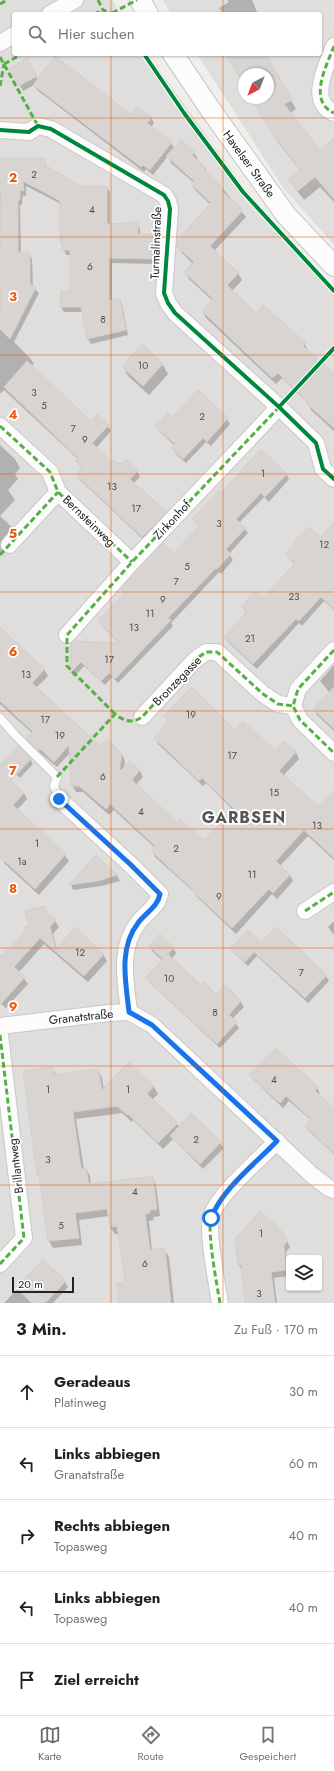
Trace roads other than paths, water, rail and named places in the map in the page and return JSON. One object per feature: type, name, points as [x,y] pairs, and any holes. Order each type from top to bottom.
[{"type":"street","points":[[53,12],[74,0]]},
{"type":"street","points":[[140,0],[147,12]]},
{"type":"street","points":[[0,43],[12,36]]},
{"type":"street","points":[[334,46],[320,90],[323,104],[334,113]]},
{"type":"street","name":"Havelser Straße","points":[[174,56],[210,109],[286,215],[334,266]]},
{"type":"street","name":"Turmalinstraße","points":[[0,130],[29,132],[38,126],[51,129],[164,195],[168,201],[170,209],[164,293],[168,303],[175,313],[279,407],[316,443],[323,469],[334,478]]},
{"type":"street","name":"Zirkonhof","points":[[67,635],[132,562],[279,407]]},
{"type":"street","name":"Bernsteinweg","points":[[0,426],[50,472],[58,492],[132,562]]},
{"type":"street","points":[[9,545],[58,492]]},
{"type":"street","points":[[334,650],[298,690],[293,706],[300,720],[334,753]]},
{"type":"street","name":"Bronzegasse","points":[[142,717],[195,660],[206,652],[218,652],[263,694],[278,704],[293,706]]},
{"type":"street","points":[[59,799],[137,870],[160,894],[156,905],[138,923],[132,934],[125,954],[124,964],[129,1012]]},
{"type":"street","points":[[305,911],[334,892]]},
{"type":"street","name":"Granatstraße","points":[[0,1026],[129,1012],[152,1025],[313,1176],[334,1190]]},
{"type":"street","name":"Brillantweg","points":[[0,1035],[24,1238],[0,1264]]},
{"type":"street","points":[[220,1303],[212,1240],[211,1218],[215,1207],[223,1196],[277,1141]]},
{"type":"lane","points":[[0,718],[57,777],[54,786],[59,799]]},
{"type":"district","name":"GARBSEN","points":[[244,817]]}]
